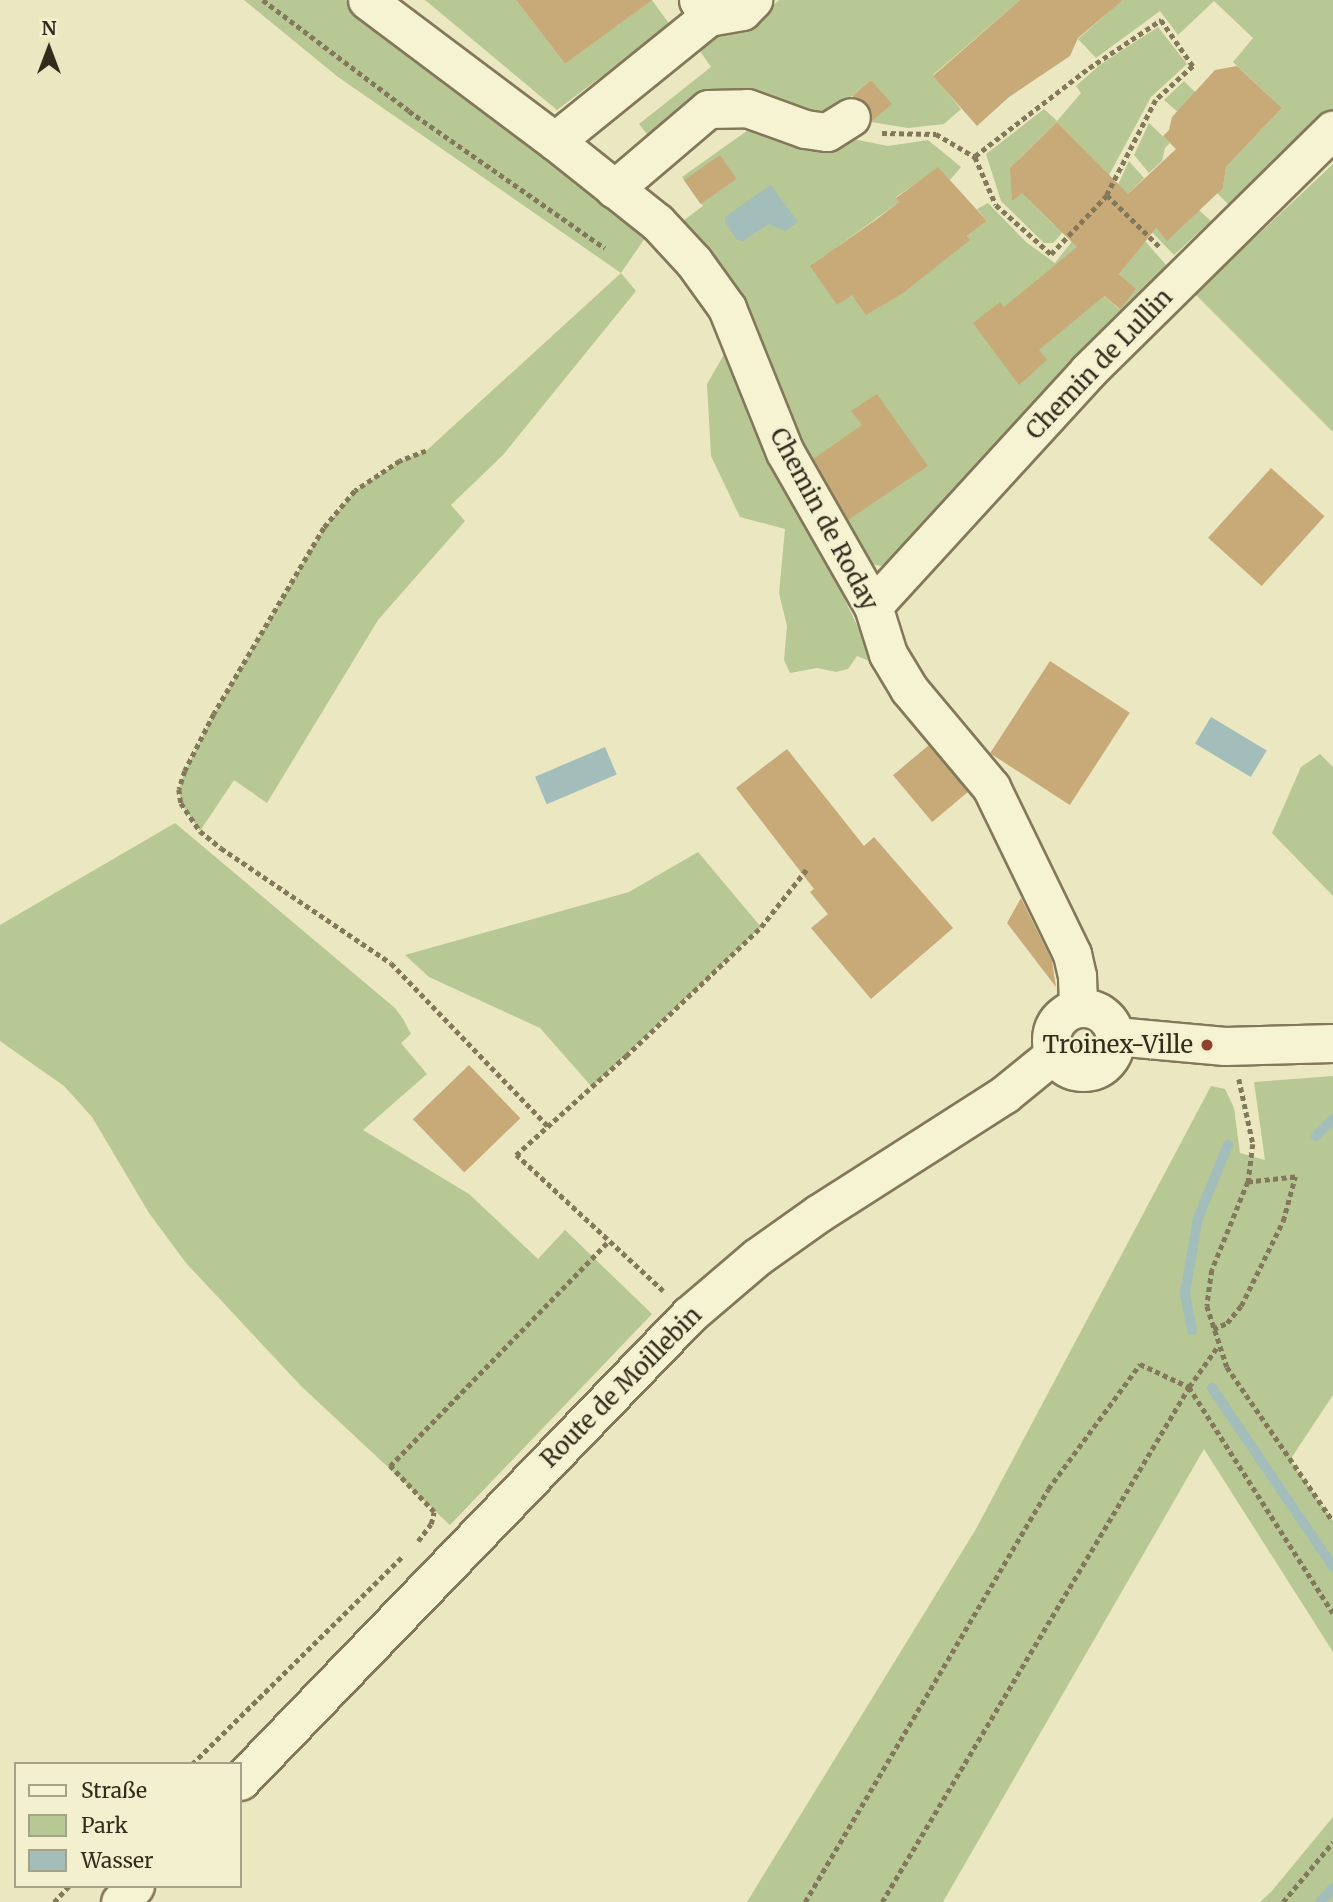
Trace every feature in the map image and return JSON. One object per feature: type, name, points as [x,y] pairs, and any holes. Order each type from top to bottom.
[{"type":"street","name":"Chemin de Roday","points":[[367,0],[555,141],[657,222],[694,262],[727,308],[785,452],[873,606],[888,654],[909,689],[991,787],[1072,954],[1077,976],[1079,1008]]},
{"type":"street","points":[[555,141],[703,8],[742,10],[753,0]]},
{"type":"street","points":[[614,189],[708,109],[747,108],[805,129],[827,132],[851,117]]},
{"type":"street","name":"Chemin de Lullin","points":[[873,606],[1088,371],[1333,129]]},
{"type":"street","points":[[1079,1008],[1090,1008],[1105,1017],[1115,1036],[1113,1054],[1100,1068],[1091,1072],[1066,1068],[1054,1054],[1051,1040],[1055,1025],[1063,1015],[1079,1008]]},
{"type":"street","points":[[1115,1036],[1225,1046],[1333,1043]]},
{"type":"street","name":"Route de Moillebin","points":[[242,1778],[689,1315],[757,1257],[819,1213],[1005,1094],[1054,1054]]},
{"type":"street","points":[[120,1902],[133,1888]]},
{"type":"path","points":[[263,0],[409,111],[605,248]]},
{"type":"path","points":[[851,117],[866,133],[936,134],[975,157],[996,205],[1051,254],[1107,195],[1156,100],[1193,66],[1161,20],[1089,68],[975,157]]},
{"type":"path","points":[[1107,195],[1186,274]]},
{"type":"path","points":[[426,451],[388,467],[355,491],[324,528],[214,714],[185,771],[179,789],[181,803],[200,831],[220,848],[391,963],[548,1126]]},
{"type":"path","points":[[635,1265],[516,1155],[761,927],[806,870]]},
{"type":"path","points":[[1225,1046],[1241,1082],[1253,1144],[1248,1182],[1212,1270],[1207,1306],[1227,1367],[1333,1521]]},
{"type":"path","points":[[1213,1329],[1227,1323],[1241,1306],[1283,1221],[1295,1177],[1248,1182]]},
{"type":"path","points":[[194,1762],[427,1530],[434,1517],[429,1504],[390,1466],[609,1241]]},
{"type":"path","points":[[882,1902],[1189,1387],[1219,1346]]},
{"type":"path","points":[[805,1902],[1048,1489],[1140,1364],[1189,1387],[1333,1613]]},
{"type":"path","points":[[1283,1902],[1333,1842]]},
{"type":"path","points":[[54,1902],[67,1888]]},
{"type":"green space","points":[[244,0],[345,0],[647,235],[621,273],[338,77]]},
{"type":"green space","points":[[425,0],[516,0],[565,64],[631,15],[620,0],[652,0],[670,25],[557,110]]},
{"type":"green space","points":[[779,0],[1020,0],[933,75],[961,109],[944,124],[908,128],[871,122],[891,104],[871,80],[831,113],[813,117],[736,93],[650,138],[639,124],[711,67],[695,44],[715,29],[755,21]]},
{"type":"green space","points":[[1100,0],[1333,0],[1333,111],[1229,205],[1217,193],[1223,187],[1226,167],[1282,108],[1233,62],[1253,38],[1214,1],[1178,35],[1160,11],[1096,58],[1078,39],[1110,11]]},
{"type":"green space","points":[[1158,27],[1187,64],[1151,97],[1101,190],[1053,243],[1044,243],[1001,201],[986,154],[1044,109],[1057,121],[1081,93],[1076,86],[1101,64]],"holes":[[[1057,122],[1106,172],[1053,224],[1020,190],[1019,159]]]},
{"type":"green space","points":[[1184,81],[1200,97],[1187,120],[1164,100]]},
{"type":"green space","points":[[1149,123],[1170,143],[1165,148],[1162,161],[1149,173],[1134,155]]},
{"type":"green space","points":[[751,128],[824,146],[853,139],[888,146],[928,140],[961,167],[950,180],[938,168],[896,197],[899,202],[837,247],[970,240],[967,236],[987,221],[977,209],[988,203],[1026,242],[1055,263],[1080,231],[1073,270],[1119,309],[1135,289],[1119,274],[1145,241],[1167,266],[892,568],[871,564],[800,457],[737,295],[684,220],[703,206],[682,177]]},
{"type":"green space","points":[[1129,161],[1144,178],[1126,196],[1167,240],[1199,210],[1211,221],[1174,255],[1114,193]]},
{"type":"green space","points":[[1333,164],[1333,432],[1195,294]]},
{"type":"green space","points":[[621,273],[636,291],[503,455],[451,505],[465,521],[378,620],[267,803],[234,780],[200,831],[181,803],[179,789],[185,771],[214,714],[324,528],[355,491],[400,461],[426,451]]},
{"type":"green space","points":[[726,351],[875,663],[857,656],[848,669],[836,672],[817,668],[790,673],[784,660],[787,626],[779,593],[785,529],[740,517],[711,456],[707,384]]},
{"type":"green space","points":[[1320,754],[1333,767],[1333,896],[1272,833],[1301,767]]},
{"type":"green space","points":[[175,823],[395,1008],[403,1019],[411,1034],[401,1043],[427,1074],[363,1130],[469,1194],[538,1259],[565,1230],[652,1314],[450,1525],[301,1386],[186,1263],[149,1213],[92,1117],[64,1086],[0,1041],[0,925]]},
{"type":"green space","points":[[698,852],[761,927],[592,1087],[540,1028],[429,977],[405,955],[629,892]]},
{"type":"green space","points":[[1333,1076],[1333,1395],[1290,1460],[1333,1521],[1333,1652],[1204,1449],[943,1902],[747,1902],[976,1529],[1211,1086],[1225,1089],[1234,1108],[1240,1153],[1265,1160],[1254,1082]]},
{"type":"green space","points":[[1333,1817],[1333,1902],[1260,1902],[1271,1892]]},
{"type":"water","points":[[771,185],[798,222],[785,231],[769,224],[743,241],[737,240],[725,222],[725,217]]},
{"type":"water","points":[[1211,717],[1267,750],[1251,777],[1195,744]]},
{"type":"water","points":[[605,747],[617,775],[547,804],[535,777]]},
{"type":"building","points":[[516,0],[652,0],[565,64]]},
{"type":"building","points":[[1020,0],[1123,0],[1078,38],[1070,56],[1009,97],[977,126],[933,76]]},
{"type":"building","points":[[1237,66],[1282,108],[1226,167],[1223,188],[1167,241],[1156,228],[1119,274],[1136,289],[1120,309],[1104,296],[1039,350],[1047,360],[1019,385],[973,323],[1000,302],[1004,307],[1077,247],[1022,193],[1012,201],[1010,168],[1057,122],[1128,194],[1176,149],[1163,136],[1169,130],[1172,117],[1215,70]]},
{"type":"building","points":[[871,80],[892,104],[871,122],[868,105],[852,96]]},
{"type":"building","points":[[720,155],[737,179],[701,204],[684,180]]},
{"type":"building","points":[[938,167],[987,221],[967,236],[970,240],[903,293],[866,315],[852,295],[837,305],[810,266],[899,202],[896,198]]},
{"type":"building","points":[[877,394],[928,466],[848,520],[813,459],[862,425],[851,411]]},
{"type":"building","points":[[1271,468],[1325,516],[1262,586],[1208,538]]},
{"type":"building","points":[[1050,661],[1130,713],[1070,805],[990,753]]},
{"type":"building","points":[[929,745],[968,792],[932,822],[893,775]]},
{"type":"building","points":[[787,749],[864,846],[874,837],[953,928],[871,999],[811,928],[828,914],[810,892],[814,889],[736,788]]},
{"type":"building","points":[[1021,898],[1052,961],[1056,987],[1007,923]]},
{"type":"building","points":[[469,1065],[520,1118],[464,1172],[413,1119]]},
{"type":"waterway","points":[[1316,1136],[1333,1119]]},
{"type":"waterway","points":[[1192,1330],[1185,1293],[1198,1218],[1228,1145]]},
{"type":"waterway","points":[[1212,1388],[1333,1567]]},
{"type":"waterway","points":[[1320,1902],[1333,1888]]},
{"type":"place","name":"Troinex-Ville","points":[[1207,1045]]}]
